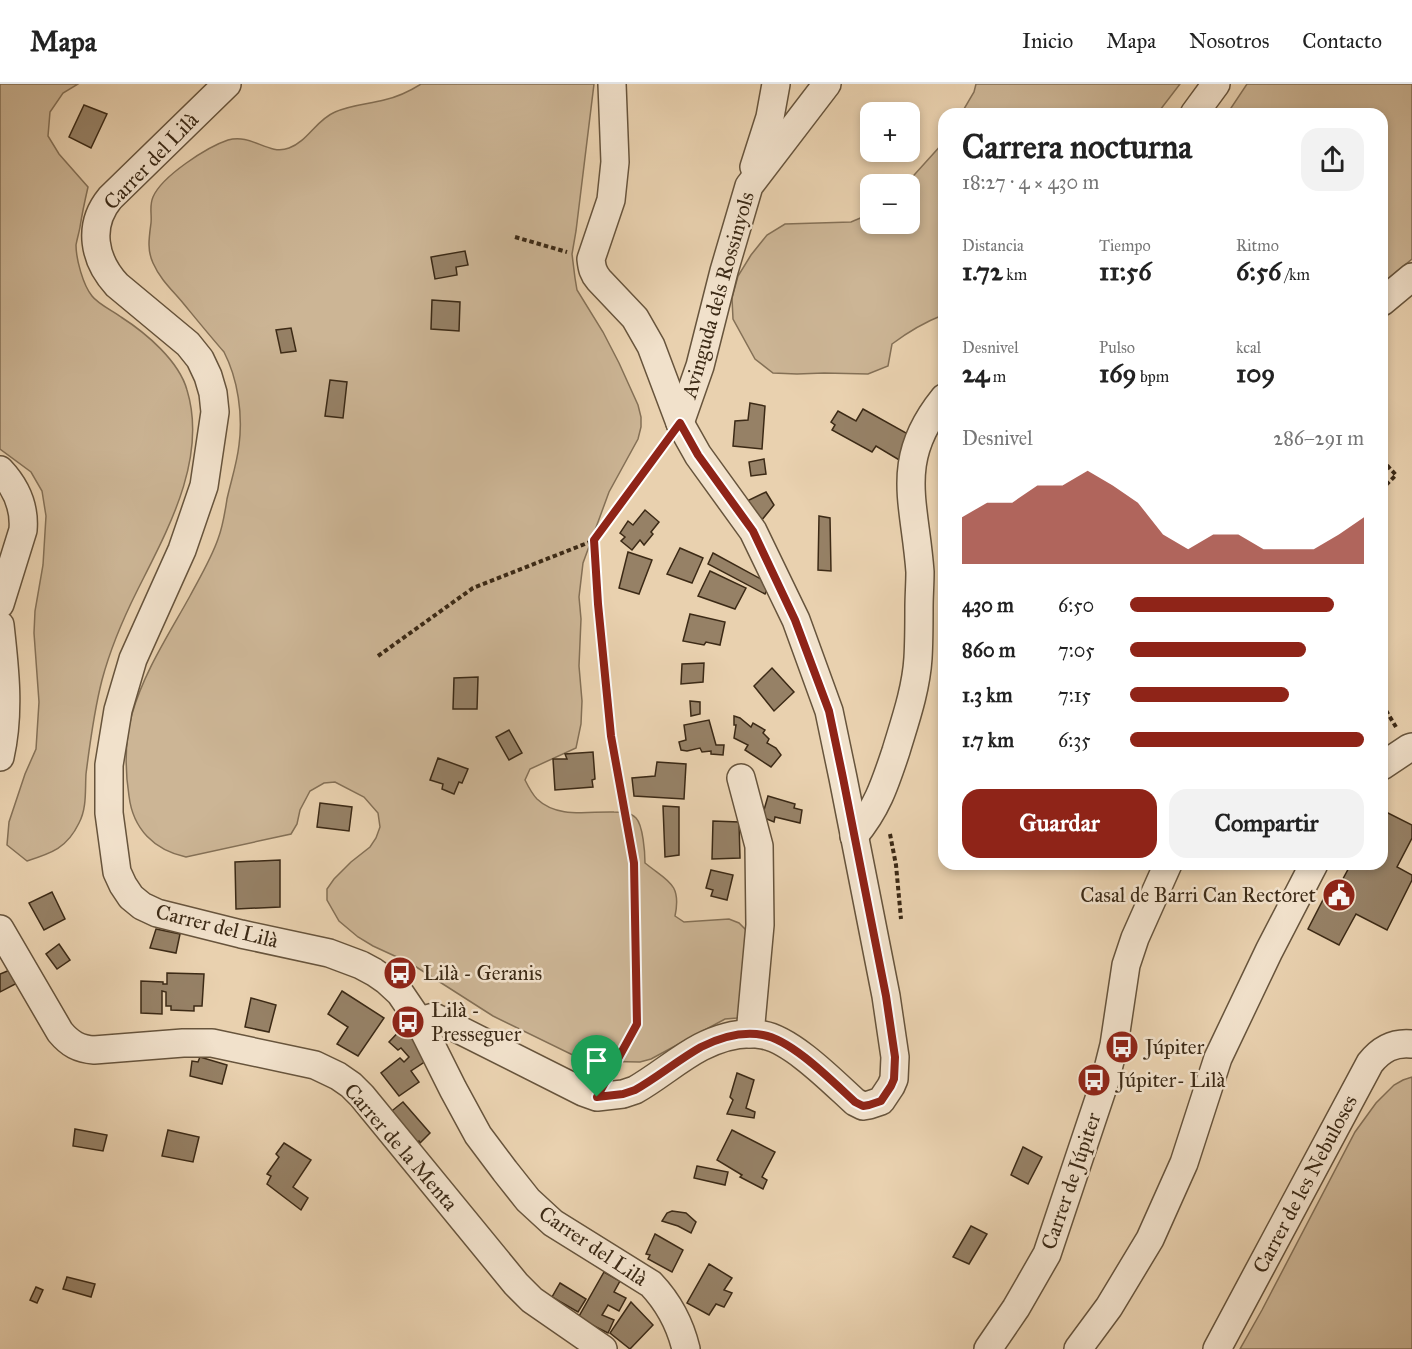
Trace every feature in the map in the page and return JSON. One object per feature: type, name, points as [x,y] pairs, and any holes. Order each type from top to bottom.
[{"type":"street","name":"Carrer del Lilà","points":[[227,84],[110,198],[102,208],[97,222],[97,250],[108,275],[188,345],[200,359],[208,376],[216,412],[204,486],[182,549],[134,659],[118,710],[109,765],[109,813],[117,872],[131,897],[149,910],[241,934],[328,953],[361,965],[387,981],[400,993],[419,1021],[478,1135],[510,1178],[528,1200],[553,1223],[651,1284],[670,1308],[682,1332],[686,1349]]},
{"type":"street","points":[[419,1021],[434,1017],[597,1097],[635,1090],[699,1048],[725,1037],[750,1034],[765,1035],[805,1057],[855,1102],[863,1106],[881,1101],[891,1086],[895,1070],[886,996],[829,711],[795,620],[753,531],[698,455],[680,423],[651,346],[635,318],[594,274],[591,267],[591,259],[611,200],[615,162],[612,84]]},
{"type":"street","points":[[749,186],[770,117],[776,84]]},
{"type":"street","name":"Avinguda dels Rossinyols","points":[[680,423],[700,366],[749,186],[826,84]]},
{"type":"street","points":[[1198,108],[1216,84]]},
{"type":"street","points":[[1388,297],[1412,276]]},
{"type":"street","points":[[854,836],[867,820],[881,794],[909,711],[918,660],[920,573],[910,493],[910,474],[913,454],[919,437],[938,406]]},
{"type":"street","points":[[0,470],[13,486],[19,499],[24,522],[0,604]]},
{"type":"street","points":[[0,625],[6,691],[4,740],[0,757]]},
{"type":"street","points":[[1388,762],[1412,747]]},
{"type":"street","points":[[741,778],[759,846],[760,925],[750,1034]]},
{"type":"street","name":"Carrer de Júpiter","points":[[988,1349],[1016,1308],[1047,1254],[1105,1081],[1114,1045],[1126,965],[1135,938],[1165,870]]},
{"type":"street","points":[[1078,1349],[1110,1307],[1150,1239],[1184,1163],[1218,1058],[1311,870]]},
{"type":"street","name":"Carrer de la Menta","points":[[0,929],[60,1032],[75,1046],[94,1050],[212,1043],[315,1065],[351,1085],[516,1284],[532,1300],[603,1349]]},
{"type":"street","name":"Carrer de les Nebuloses","points":[[1217,1349],[1370,1063],[1384,1049],[1404,1043],[1412,1044]]},
{"type":"path","points":[[516,237],[591,259]]},
{"type":"path","points":[[378,656],[472,588],[594,540],[680,423]]},
{"type":"path","points":[[1388,466],[1396,475],[1388,483]]},
{"type":"path","points":[[594,540],[611,736],[634,863],[637,1024],[597,1097]]},
{"type":"path","points":[[889,830],[896,865],[902,927]]},
{"type":"shaded area","points":[[0,84],[78,84],[63,93],[50,112],[48,136],[59,154],[88,187],[76,245],[83,279],[95,299],[141,331],[169,358],[183,379],[192,416],[192,442],[181,494],[172,519],[122,624],[102,680],[91,738],[82,817],[64,844],[51,852],[27,861],[7,845],[9,822],[36,749],[39,702],[34,633],[35,611],[43,565],[46,516],[42,491],[31,472],[0,449]]},
{"type":"shaded area","points":[[421,84],[594,84],[572,254],[575,278],[577,290],[603,332],[638,405],[641,427],[638,439],[609,492],[583,563],[579,597],[581,619],[579,666],[582,701],[581,724],[576,748],[530,769],[525,780],[537,799],[554,809],[574,813],[623,812],[634,816],[642,833],[645,863],[666,879],[674,889],[677,905],[675,916],[684,922],[729,919],[739,923],[747,931],[748,1013],[737,1018],[725,1019],[651,1059],[640,1062],[585,1061],[493,1016],[410,963],[358,937],[339,921],[327,900],[327,889],[351,862],[370,847],[380,827],[378,813],[364,797],[335,782],[324,783],[310,791],[291,834],[186,857],[164,849],[147,836],[140,828],[131,808],[126,755],[132,714],[150,668],[201,575],[220,534],[237,458],[240,433],[240,410],[236,385],[224,352],[163,279],[151,258],[149,244],[153,197],[175,172],[197,156],[228,140],[245,139],[274,149],[289,148],[302,141],[322,120],[335,112],[394,97]]},
{"type":"shaded area","points":[[976,84],[1180,84],[1162,108],[965,108]]},
{"type":"shaded area","points":[[1247,84],[1412,84],[1412,259],[1388,279],[1388,108],[1231,108]]},
{"type":"shaded area","points":[[938,149],[938,317],[892,344],[888,366],[868,374],[773,373],[755,359],[733,319],[732,298],[738,276],[767,235],[785,224],[851,222],[860,218],[860,234],[920,234],[920,174],[915,174]]},
{"type":"shaded area","points":[[1412,1077],[1412,1349],[1240,1349],[1355,1132],[1376,1103],[1394,1085]]},
{"type":"building","points":[[84,105],[107,114],[91,148],[69,137]]},
{"type":"building","points":[[465,251],[468,265],[456,267],[457,275],[435,279],[431,257]]},
{"type":"building","points":[[432,300],[460,302],[459,331],[431,329]]},
{"type":"building","points":[[291,328],[296,351],[281,353],[276,330]]},
{"type":"building","points":[[330,380],[347,382],[343,418],[325,416]]},
{"type":"building","points":[[750,403],[765,406],[762,449],[733,446],[735,421],[748,420]]},
{"type":"building","points":[[863,409],[908,434],[901,461],[876,446],[872,452],[832,430],[835,425],[831,422],[838,411],[856,421]]},
{"type":"building","points":[[764,459],[766,474],[751,476],[749,462]]},
{"type":"building","points":[[766,492],[774,505],[761,521],[747,501]]},
{"type":"building","points":[[645,510],[659,522],[644,545],[640,540],[632,550],[621,541],[625,537],[620,533],[628,521],[633,525]]},
{"type":"building","points":[[819,516],[830,518],[831,571],[818,570]]},
{"type":"building","points":[[680,548],[703,558],[692,583],[667,574]]},
{"type":"building","points":[[628,552],[652,560],[639,594],[619,588]]},
{"type":"building","points":[[713,553],[770,584],[765,594],[708,564]]},
{"type":"building","points":[[710,571],[746,588],[735,609],[698,596]]},
{"type":"building","points":[[690,614],[725,622],[720,645],[683,641]]},
{"type":"building","points":[[704,663],[703,682],[681,684],[682,664]]},
{"type":"building","points":[[772,668],[794,692],[774,711],[754,686]]},
{"type":"building","points":[[478,677],[477,709],[453,709],[454,678]]},
{"type":"building","points":[[690,701],[700,702],[700,714],[691,716]]},
{"type":"building","points":[[734,716],[751,727],[753,723],[765,730],[763,733],[769,739],[767,743],[776,748],[781,755],[771,767],[745,750],[748,745],[734,738],[736,725],[734,725]]},
{"type":"building","points":[[709,720],[716,745],[724,745],[723,755],[711,754],[711,751],[702,752],[700,748],[681,750],[679,742],[686,740],[684,725]]},
{"type":"building","points":[[509,730],[522,753],[509,760],[496,737]]},
{"type":"building","points":[[593,752],[595,779],[592,780],[593,787],[555,790],[553,759],[567,759],[565,754]]},
{"type":"building","points":[[438,758],[468,769],[454,794],[442,789],[443,784],[430,780]]},
{"type":"building","points":[[657,762],[686,764],[684,799],[634,796],[632,778],[655,776]]},
{"type":"building","points":[[768,796],[795,804],[794,808],[802,810],[800,823],[775,817],[774,822],[762,817]]},
{"type":"building","points":[[320,803],[352,807],[349,831],[317,827]]},
{"type":"building","points":[[663,806],[679,807],[679,855],[665,857]]},
{"type":"building","points":[[1388,813],[1412,825],[1412,838],[1397,867],[1412,875],[1412,880],[1387,930],[1356,914],[1339,945],[1308,929],[1326,894],[1333,897],[1348,870],[1388,870]]},
{"type":"building","points":[[713,821],[739,822],[740,858],[712,859]]},
{"type":"building","points":[[280,860],[280,907],[236,909],[235,862]]},
{"type":"building","points":[[711,870],[733,875],[727,900],[711,896],[713,890],[706,888]]},
{"type":"building","points":[[52,892],[65,919],[44,930],[29,903]]},
{"type":"building","points":[[156,929],[180,934],[176,953],[150,948]]},
{"type":"building","points":[[59,944],[70,960],[57,969],[46,954]]},
{"type":"building","points":[[10,970],[21,981],[0,992],[0,974]]},
{"type":"building","points":[[167,973],[204,974],[202,1006],[194,1006],[194,1011],[171,1010],[171,1006],[166,1006],[166,992],[162,991],[162,1014],[141,1013],[141,981],[167,984]]},
{"type":"building","points":[[342,991],[384,1018],[358,1056],[337,1044],[348,1027],[328,1014]]},
{"type":"building","points":[[251,998],[276,1005],[269,1032],[245,1027]]},
{"type":"building","points":[[405,1025],[426,1061],[411,1071],[419,1082],[399,1096],[381,1073],[400,1058],[404,1062],[409,1057],[401,1048],[398,1050],[389,1042]]},
{"type":"building","points":[[200,1057],[227,1065],[222,1084],[190,1076],[192,1061],[198,1062]]},
{"type":"building","points":[[737,1073],[754,1080],[746,1108],[755,1112],[754,1118],[727,1114],[733,1100],[730,1097]]},
{"type":"building","points":[[403,1102],[430,1133],[415,1145],[388,1114]]},
{"type":"building","points":[[75,1129],[107,1135],[103,1151],[73,1146]]},
{"type":"building","points":[[168,1130],[199,1137],[193,1162],[162,1156]]},
{"type":"building","points":[[732,1130],[775,1152],[762,1177],[767,1180],[763,1189],[740,1177],[742,1175],[717,1160]]},
{"type":"building","points":[[284,1143],[311,1160],[293,1187],[308,1198],[301,1210],[267,1184],[271,1176],[267,1174],[279,1157],[276,1154]]},
{"type":"building","points":[[1023,1147],[1042,1157],[1028,1184],[1011,1175]]},
{"type":"building","points":[[697,1166],[728,1172],[725,1185],[694,1178]]},
{"type":"building","points":[[672,1211],[686,1213],[696,1222],[691,1233],[662,1221],[667,1213]]},
{"type":"building","points":[[971,1226],[987,1234],[969,1264],[953,1257]]},
{"type":"building","points":[[655,1234],[683,1250],[672,1272],[648,1259],[650,1255],[646,1254]]},
{"type":"building","points":[[709,1264],[732,1278],[724,1290],[732,1293],[724,1307],[716,1304],[709,1315],[687,1303]]},
{"type":"building","points":[[604,1272],[620,1281],[614,1292],[626,1298],[619,1311],[608,1305],[602,1315],[614,1320],[608,1333],[578,1318]]},
{"type":"building","points":[[67,1277],[95,1284],[91,1297],[63,1289]]},
{"type":"building","points":[[560,1283],[586,1299],[578,1312],[552,1297]]},
{"type":"building","points":[[36,1287],[43,1290],[37,1303],[30,1300]]},
{"type":"building","points":[[631,1302],[653,1325],[630,1349],[610,1333]]},
{"type":"place","name":"Casal de Barri Can Rectoret","points":[[1339,895]]},
{"type":"place","name":"Lilà - Geranis","points":[[400,973]]},
{"type":"place","name":"Lilà - Presseguer","points":[[408,1022]]},
{"type":"place","name":"Júpiter","points":[[1122,1047]]},
{"type":"place","name":"Júpiter- Lilà","points":[[1094,1080]]},
{"type":"route","points":[[680,423],[698,455],[753,531],[795,620],[829,711],[886,996],[895,1057],[894,1079],[881,1101],[863,1106],[855,1102],[805,1057],[765,1035],[750,1034],[725,1037],[699,1048],[635,1090],[597,1097],[637,1024],[634,863],[611,736],[594,540],[680,423]]}]
